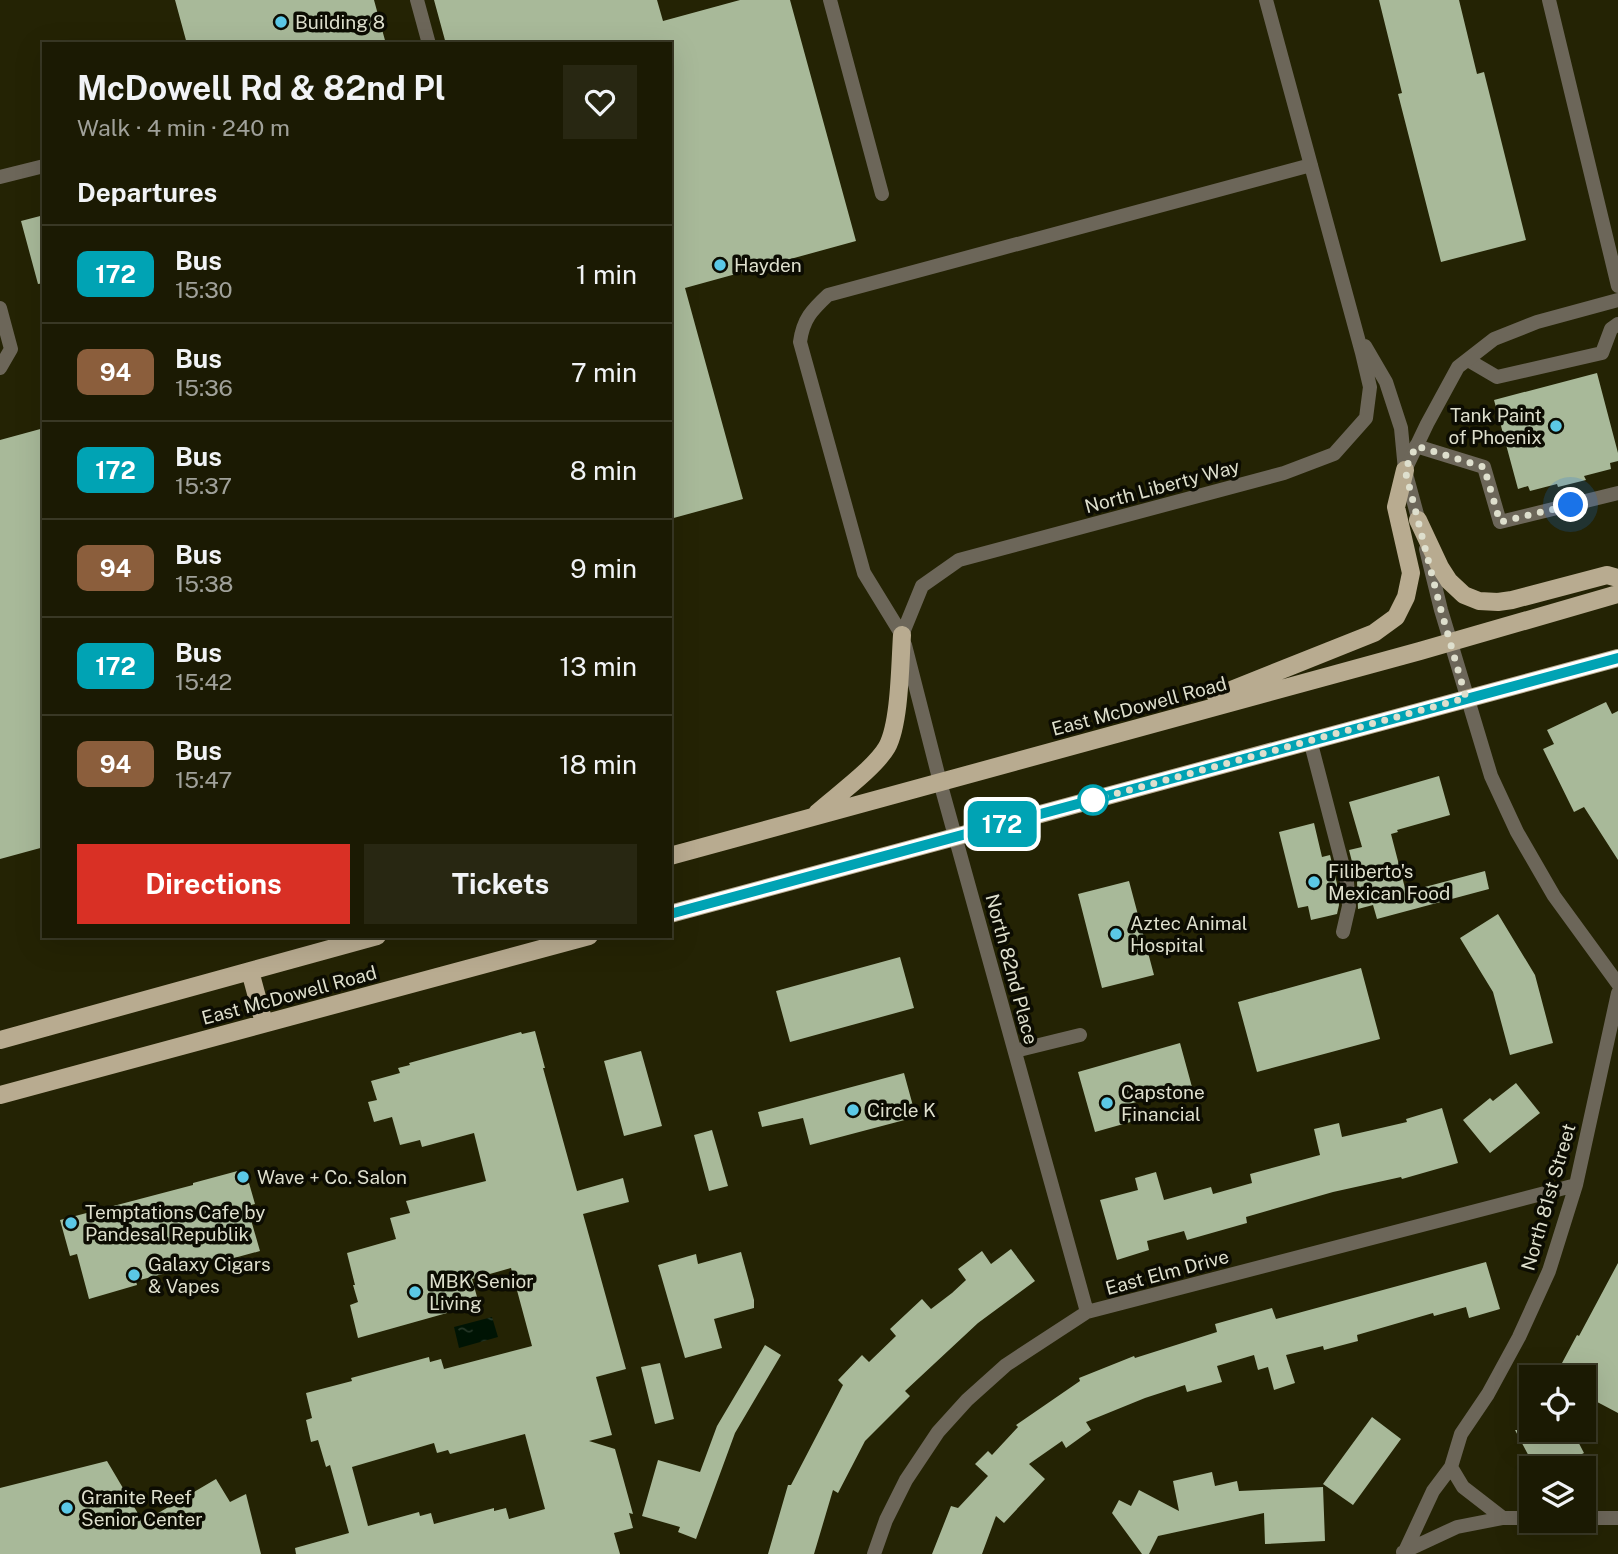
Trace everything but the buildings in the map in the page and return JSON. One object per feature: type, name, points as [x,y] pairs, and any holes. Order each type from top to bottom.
[{"type":"main road","points":[[1139,727],[1374,633],[1395,617],[1406,597],[1411,573],[1396,507],[1405,470]]},
{"type":"main road","points":[[1418,520],[1449,581],[1464,595],[1479,601],[1498,602],[1607,575],[1618,578]]},
{"type":"main road","name":"East McDowell Road","points":[[672,855],[1450,643],[1618,594]]},
{"type":"main road","points":[[812,817],[878,759],[888,745],[896,715],[902,635]]},
{"type":"main road","points":[[672,913],[1618,658]]},
{"type":"main road","name":"East McDowell Road","points":[[0,1040],[370,938]]},
{"type":"main road","name":"East McDowell Road","points":[[0,1094],[582,938]]},
{"type":"main road","points":[[250,971],[264,1023]]},
{"type":"street","points":[[417,0],[428,42]]},
{"type":"street","points":[[831,0],[882,194]]},
{"type":"street","name":"North Liberty Way","points":[[902,635],[922,586],[959,560],[1284,473],[1334,454],[1366,418],[1370,387],[1266,0]]},
{"type":"street","points":[[1549,0],[1618,286]]},
{"type":"street","name":"North 82nd Place","points":[[1087,1312],[902,635],[864,573],[800,342],[802,326],[814,308],[828,295],[1311,165]]},
{"type":"street","points":[[0,177],[42,166]]},
{"type":"street","points":[[1405,470],[1458,368],[1468,359],[1497,337],[1537,322],[1618,300]]},
{"type":"street","points":[[0,308],[10,349],[0,368]]},
{"type":"street","points":[[1468,359],[1497,377],[1602,353],[1611,329],[1618,324]]},
{"type":"street","name":"North Liberty Way","points":[[1355,330],[1386,382],[1401,428],[1405,470],[1450,643]]},
{"type":"street","points":[[1416,446],[1484,467],[1500,522],[1618,493]]},
{"type":"street","points":[[1450,643],[1491,776],[1517,832],[1554,896],[1618,984]]},
{"type":"street","points":[[1310,740],[1347,882],[1349,906],[1343,932]]},
{"type":"street","name":"North 81st Street","points":[[1403,1551],[1433,1491],[1451,1467],[1461,1434],[1495,1383],[1519,1337],[1549,1271],[1576,1185],[1618,993]]},
{"type":"street","points":[[1015,1051],[1080,1035]]},
{"type":"street","name":"East Elm Drive","points":[[874,1554],[886,1520],[906,1480],[938,1432],[967,1400],[1006,1364],[1087,1312],[1576,1185]]},
{"type":"street","points":[[1451,1467],[1463,1487],[1503,1517]]},
{"type":"street","points":[[1403,1551],[1457,1527],[1503,1517],[1519,1518]]},
{"type":"street","points":[[1596,1518],[1618,1518]]},
{"type":"water","points":[[492,1317],[498,1337],[459,1348],[454,1327]]},
{"type":"bus line","name":"172","points":[[672,913],[1618,658]]},
{"type":"place","name":"Building 8","points":[[281,22]]},
{"type":"place","name":"Hayden","points":[[720,265]]},
{"type":"place","name":"Tank Paint of Phoenix","points":[[1556,426]]},
{"type":"place","name":"Filiberto's Mexican Food","points":[[1314,882]]},
{"type":"place","name":"Aztec Animal Hospital","points":[[1116,934]]},
{"type":"place","name":"Capstone Financial","points":[[1107,1103]]},
{"type":"place","name":"Circle K","points":[[853,1110]]},
{"type":"place","name":"Wave + Co. Salon","points":[[243,1177]]},
{"type":"place","name":"Temptations Cafe by Pandesal Republik","points":[[71,1223]]},
{"type":"place","name":"Galaxy Cigars & Vapes","points":[[134,1275]]},
{"type":"place","name":"MBK Senior Living","points":[[415,1292]]},
{"type":"place","name":"Granite Reef Senior Center","points":[[67,1508]]},
{"type":"route","points":[[1093,800],[1466,698],[1405,470],[1416,446],[1484,467],[1500,522],[1571,505]]}]
